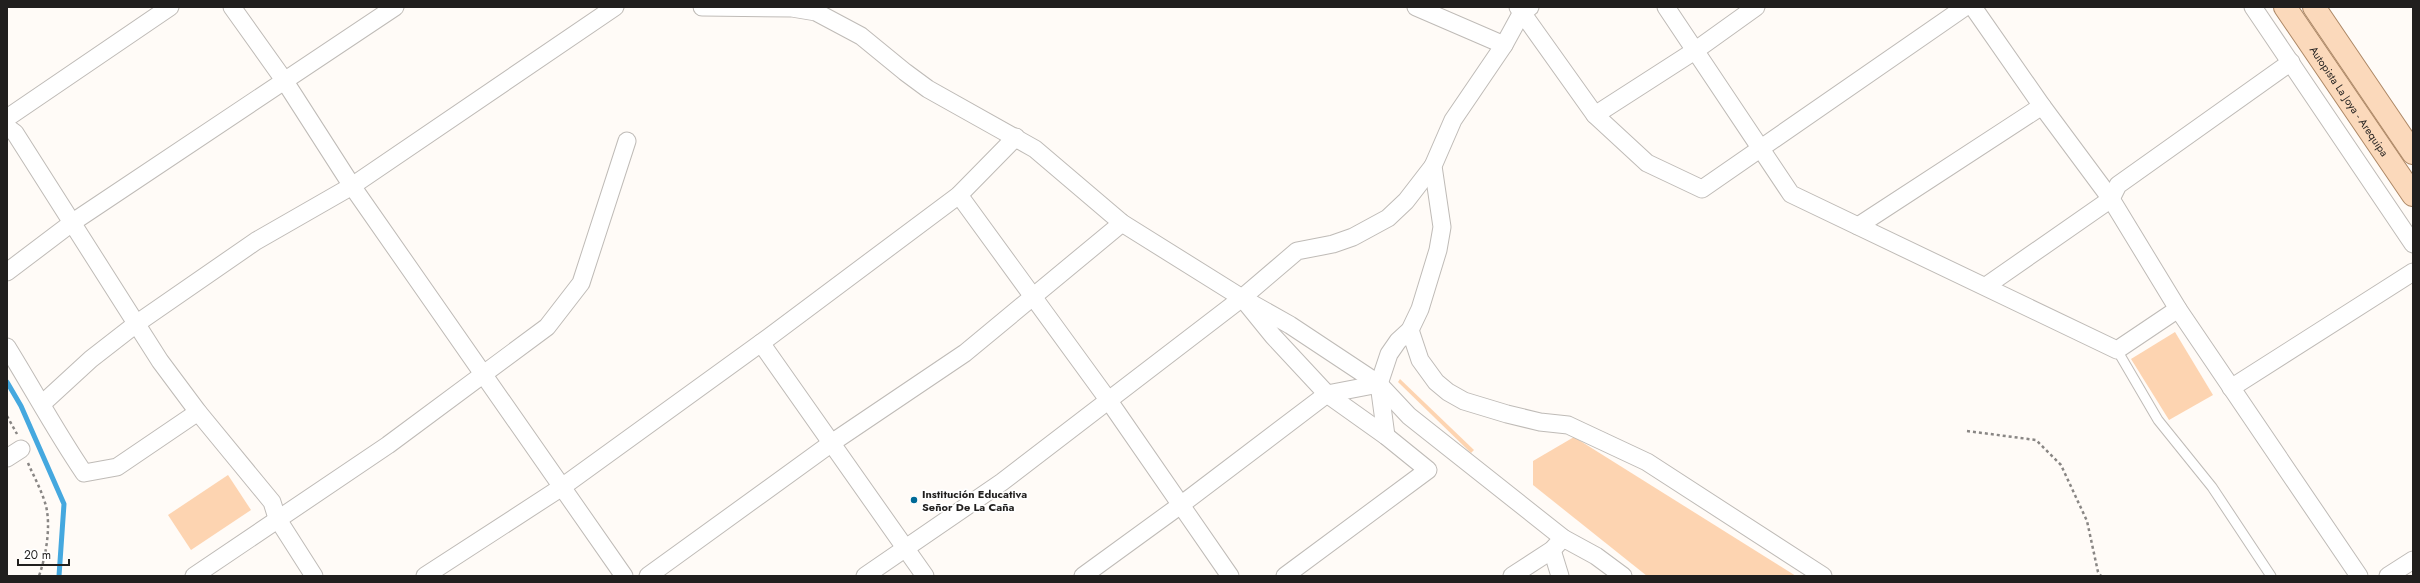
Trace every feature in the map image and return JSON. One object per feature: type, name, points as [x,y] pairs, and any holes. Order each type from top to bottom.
[{"type":"main road","name":"Autopista La Joya - Arequipa","points":[[2285,7],[2413,195]]},
{"type":"main road","points":[[2314,7],[2413,153]]},
{"type":"street","points":[[7,118],[170,7]]},
{"type":"street","points":[[232,7],[284,80],[352,186],[624,576]]},
{"type":"street","points":[[7,272],[73,222],[395,7]]},
{"type":"street","points":[[42,404],[91,359],[136,324],[256,241],[352,186],[615,7]]},
{"type":"street","points":[[702,7],[792,8],[816,12],[862,36],[905,72],[948,101],[1016,137],[1056,165],[1122,223],[1242,298],[1290,325],[1379,384],[1409,416],[1563,538],[1596,556],[1623,576]]},
{"type":"street","points":[[1416,7],[1504,44]]},
{"type":"street","points":[[1666,7],[1791,194],[2117,350],[2178,309]]},
{"type":"street","points":[[1595,115],[1696,50],[1756,7]]},
{"type":"street","points":[[865,576],[1002,482],[1242,298],[1297,251],[1333,244],[1353,237],[1388,218],[1406,201],[1433,166],[1453,120],[1504,44],[1523,9],[1595,115],[1647,163],[1702,190],[1965,7]]},
{"type":"street","points":[[1973,7],[2042,106],[2111,199],[2178,309],[2359,576]]},
{"type":"street","points":[[2253,7],[2413,244]]},
{"type":"street","points":[[1986,286],[2111,199],[2118,185],[2291,62]]},
{"type":"street","points":[[1858,226],[2042,106]]},
{"type":"street","points":[[7,127],[15,132],[160,361],[198,412],[272,502],[277,518],[314,576]]},
{"type":"street","points":[[425,576],[562,487],[761,343],[959,195],[1016,137]]},
{"type":"street","points":[[194,576],[277,518],[388,445],[547,327],[581,283],[627,141]]},
{"type":"street","points":[[1386,436],[1379,384],[1389,354],[1398,341],[1410,330],[1430,280],[1442,226],[1433,166]]},
{"type":"street","points":[[959,195],[1109,401],[1182,504],[1230,576]]},
{"type":"street","points":[[648,576],[833,442],[965,353],[1122,223]]},
{"type":"street","points":[[2231,388],[2413,272]]},
{"type":"street","points":[[1242,298],[1273,336],[1327,394],[1386,436],[1428,470],[1285,576]]},
{"type":"street","points":[[1410,330],[1420,360],[1436,382],[1448,392],[1464,401],[1507,414],[1540,422],[1568,425],[1647,462],[1823,576]]},
{"type":"street","points":[[761,343],[833,442],[925,576]]},
{"type":"street","points":[[7,347],[42,404],[54,428],[84,472],[117,468],[198,412]]},
{"type":"street","points":[[1083,576],[1182,504],[1327,394],[1379,384]]},
{"type":"street","points":[[7,458],[21,449]]},
{"type":"street","points":[[1512,576],[1552,550],[1563,538]]},
{"type":"street","points":[[1552,550],[1560,576]]},
{"type":"street","points":[[2388,576],[2413,560]]},
{"type":"lane","points":[[2117,350],[2158,420],[2212,487],[2271,576]]},
{"type":"path","points":[[7,416],[17,434],[21,449],[48,514],[46,541],[39,576]]},
{"type":"path","points":[[1968,431],[2036,440],[2061,465],[2087,521],[2098,572],[2101,576]]},
{"type":"shaded area","points":[[2175,332],[2213,395],[2169,420],[2131,359]]},
{"type":"shaded area","points":[[1400,379],[1474,450],[1471,453],[1398,382]]},
{"type":"shaded area","points":[[1574,437],[1796,576],[1647,576],[1533,485],[1533,461]]},
{"type":"shaded area","points":[[228,475],[251,510],[191,550],[168,515]]},
{"type":"waterway","points":[[7,382],[21,406],[64,504],[59,576]]},
{"type":"place","name":"Institución Educativa Señor De La Caña","points":[[914,500]]}]
